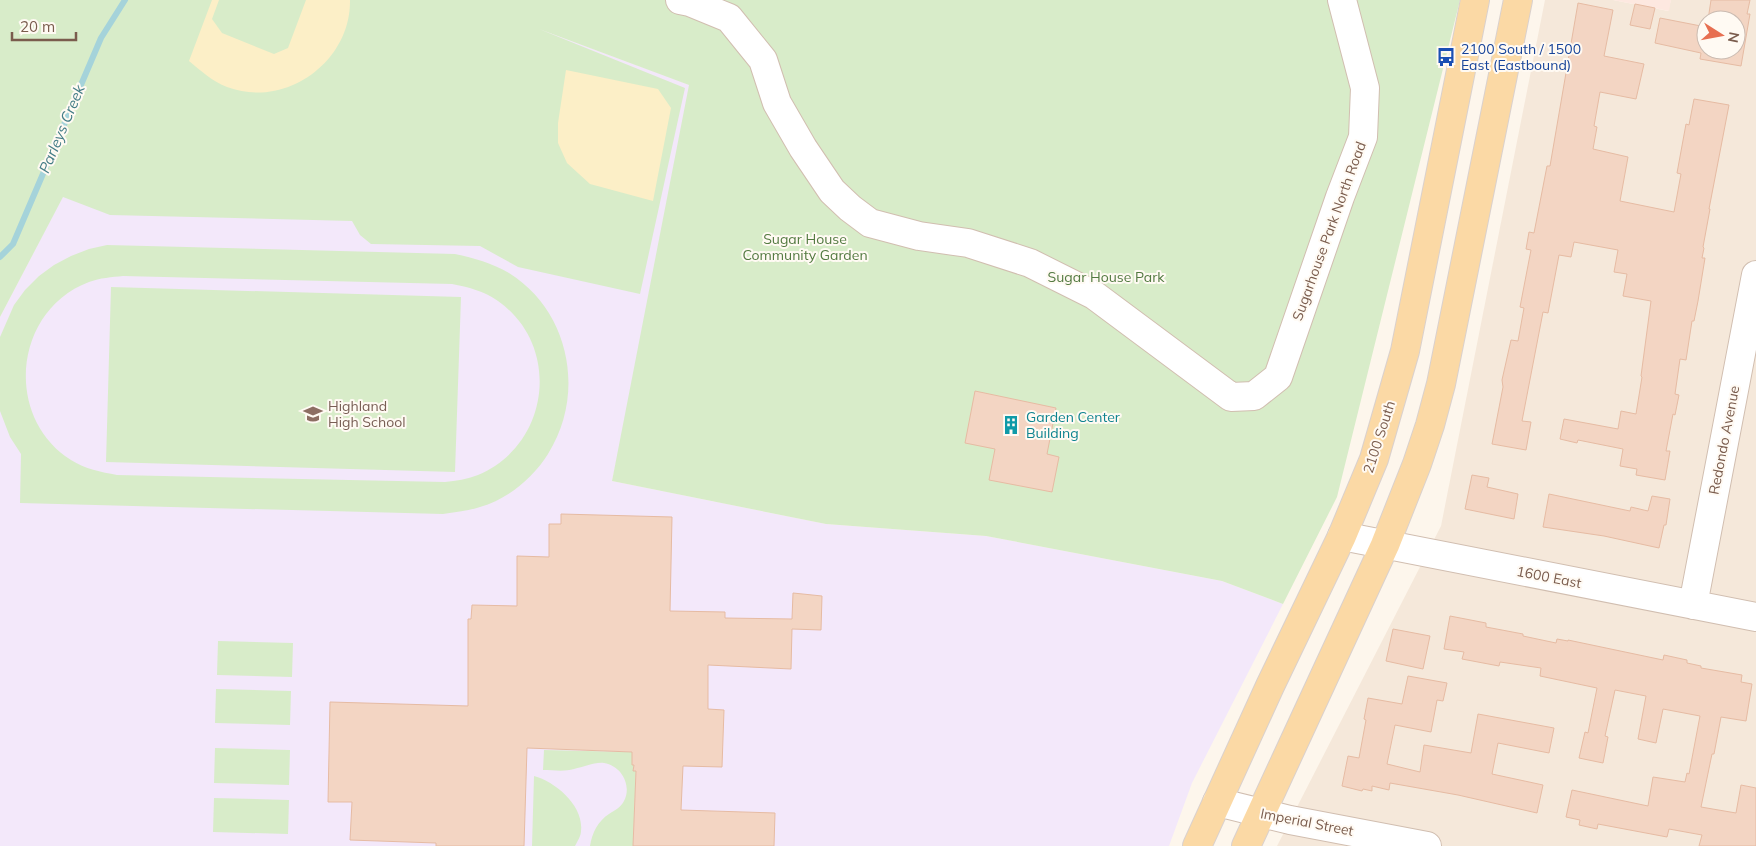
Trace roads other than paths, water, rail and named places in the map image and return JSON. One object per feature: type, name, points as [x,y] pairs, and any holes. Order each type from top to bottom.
[{"type":"main road","name":"2100 South","points":[[1197,846],[1342,536],[1374,459],[1405,351],[1475,0]]},
{"type":"main road","points":[[1246,846],[1385,545],[1418,464],[1441,384],[1518,0]]},
{"type":"street","name":"Sugarhouse Park North Road","points":[[680,0],[690,2],[729,18],[763,60],[777,103],[832,191],[870,223],[919,236],[968,243],[1030,263],[1094,295],[1231,397],[1254,396],[1278,377],[1330,224],[1363,137],[1365,88],[1342,0]]},
{"type":"street","name":"Redondo Avenue","points":[[1693,605],[1756,275]]},
{"type":"street","name":"1600 East","points":[[1342,536],[1756,617]]},
{"type":"street","name":"Imperial Street","points":[[1217,802],[1260,813],[1427,846]]},
{"type":"waterway","name":"Parleys Creek","points":[[0,257],[13,244],[101,38],[125,0]]},
{"type":"place","name":"2100 South / 1500 East (Eastbound)","points":[[1446,57]]},
{"type":"place","name":"Highland High School","points":[[313,414]]},
{"type":"place","name":"Garden Center Building","points":[[1011,425]]},
{"type":"park label","name":"Sugar House Community Garden","points":[[805,248]]},
{"type":"park label","name":"Sugar House Park","points":[[1106,277]]}]
